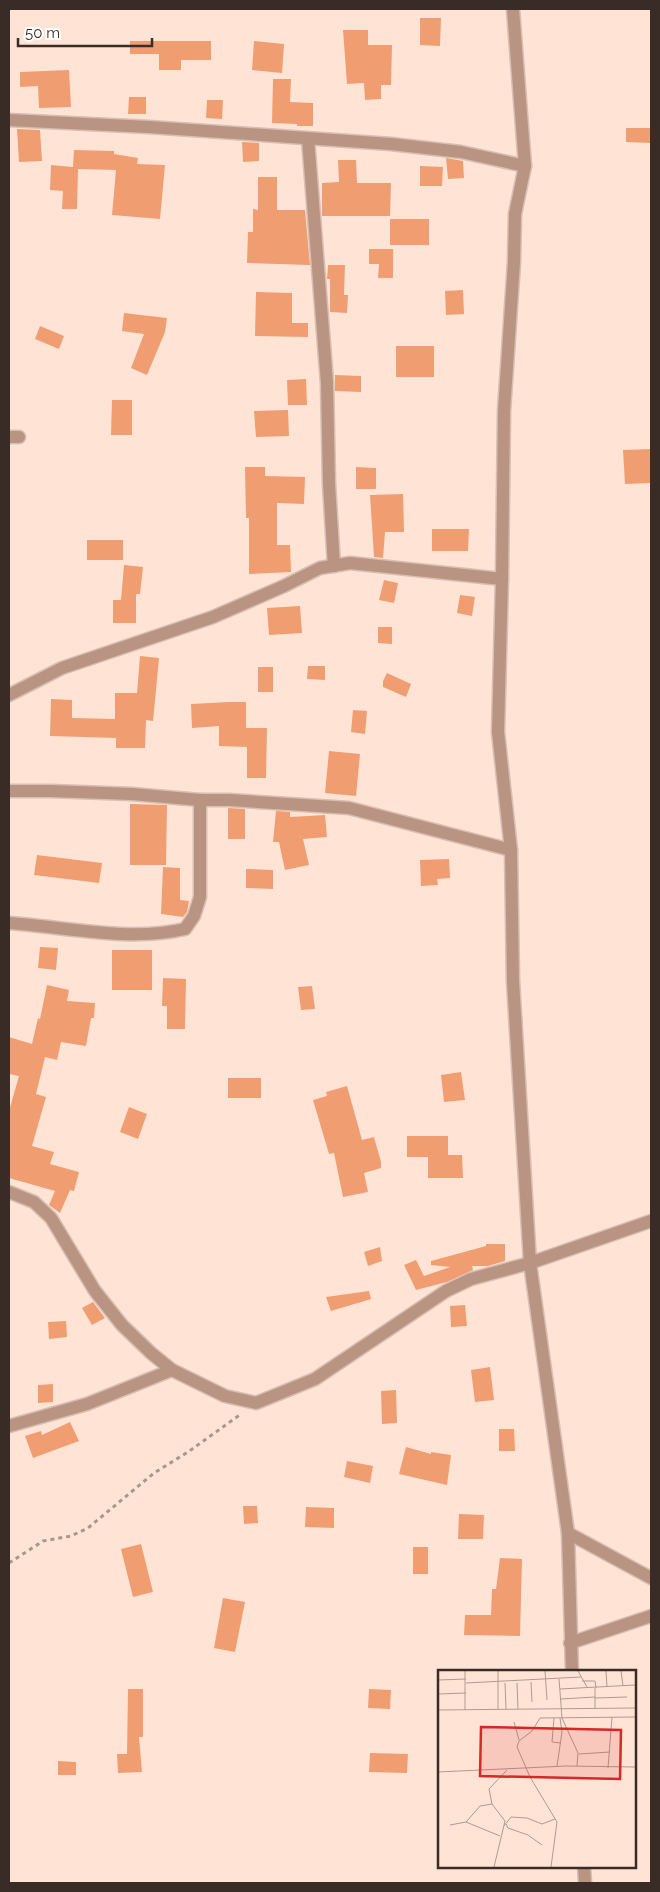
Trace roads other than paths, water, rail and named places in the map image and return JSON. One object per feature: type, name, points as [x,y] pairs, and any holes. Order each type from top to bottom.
[{"type":"street","points":[[513,9],[525,166],[515,214],[514,262],[504,411],[498,732],[511,850],[513,980],[530,1263],[568,1533],[572,1670]]},
{"type":"street","points":[[9,120],[149,127],[390,144],[461,152],[525,166]]},
{"type":"street","points":[[308,138],[327,383],[329,484],[334,566]]},
{"type":"street","points":[[9,695],[62,668],[213,617],[320,568],[350,563],[502,579]]},
{"type":"street","points":[[9,791],[51,790],[132,794],[200,800],[229,800],[349,808],[511,850]]},
{"type":"street","points":[[9,923],[43,925],[92,932],[166,934],[185,929],[194,916],[200,898],[200,800]]},
{"type":"street","points":[[9,1192],[34,1202],[51,1218],[96,1290],[122,1325],[151,1353],[172,1370],[225,1396],[256,1404],[315,1379],[446,1291],[470,1279],[530,1263],[651,1221]]},
{"type":"street","points":[[9,1426],[86,1404],[172,1370]]},
{"type":"street","points":[[568,1533],[651,1578]]},
{"type":"street","points":[[570,1643],[651,1616]]},
{"type":"street","points":[[584,1867],[585,1883]]}]
